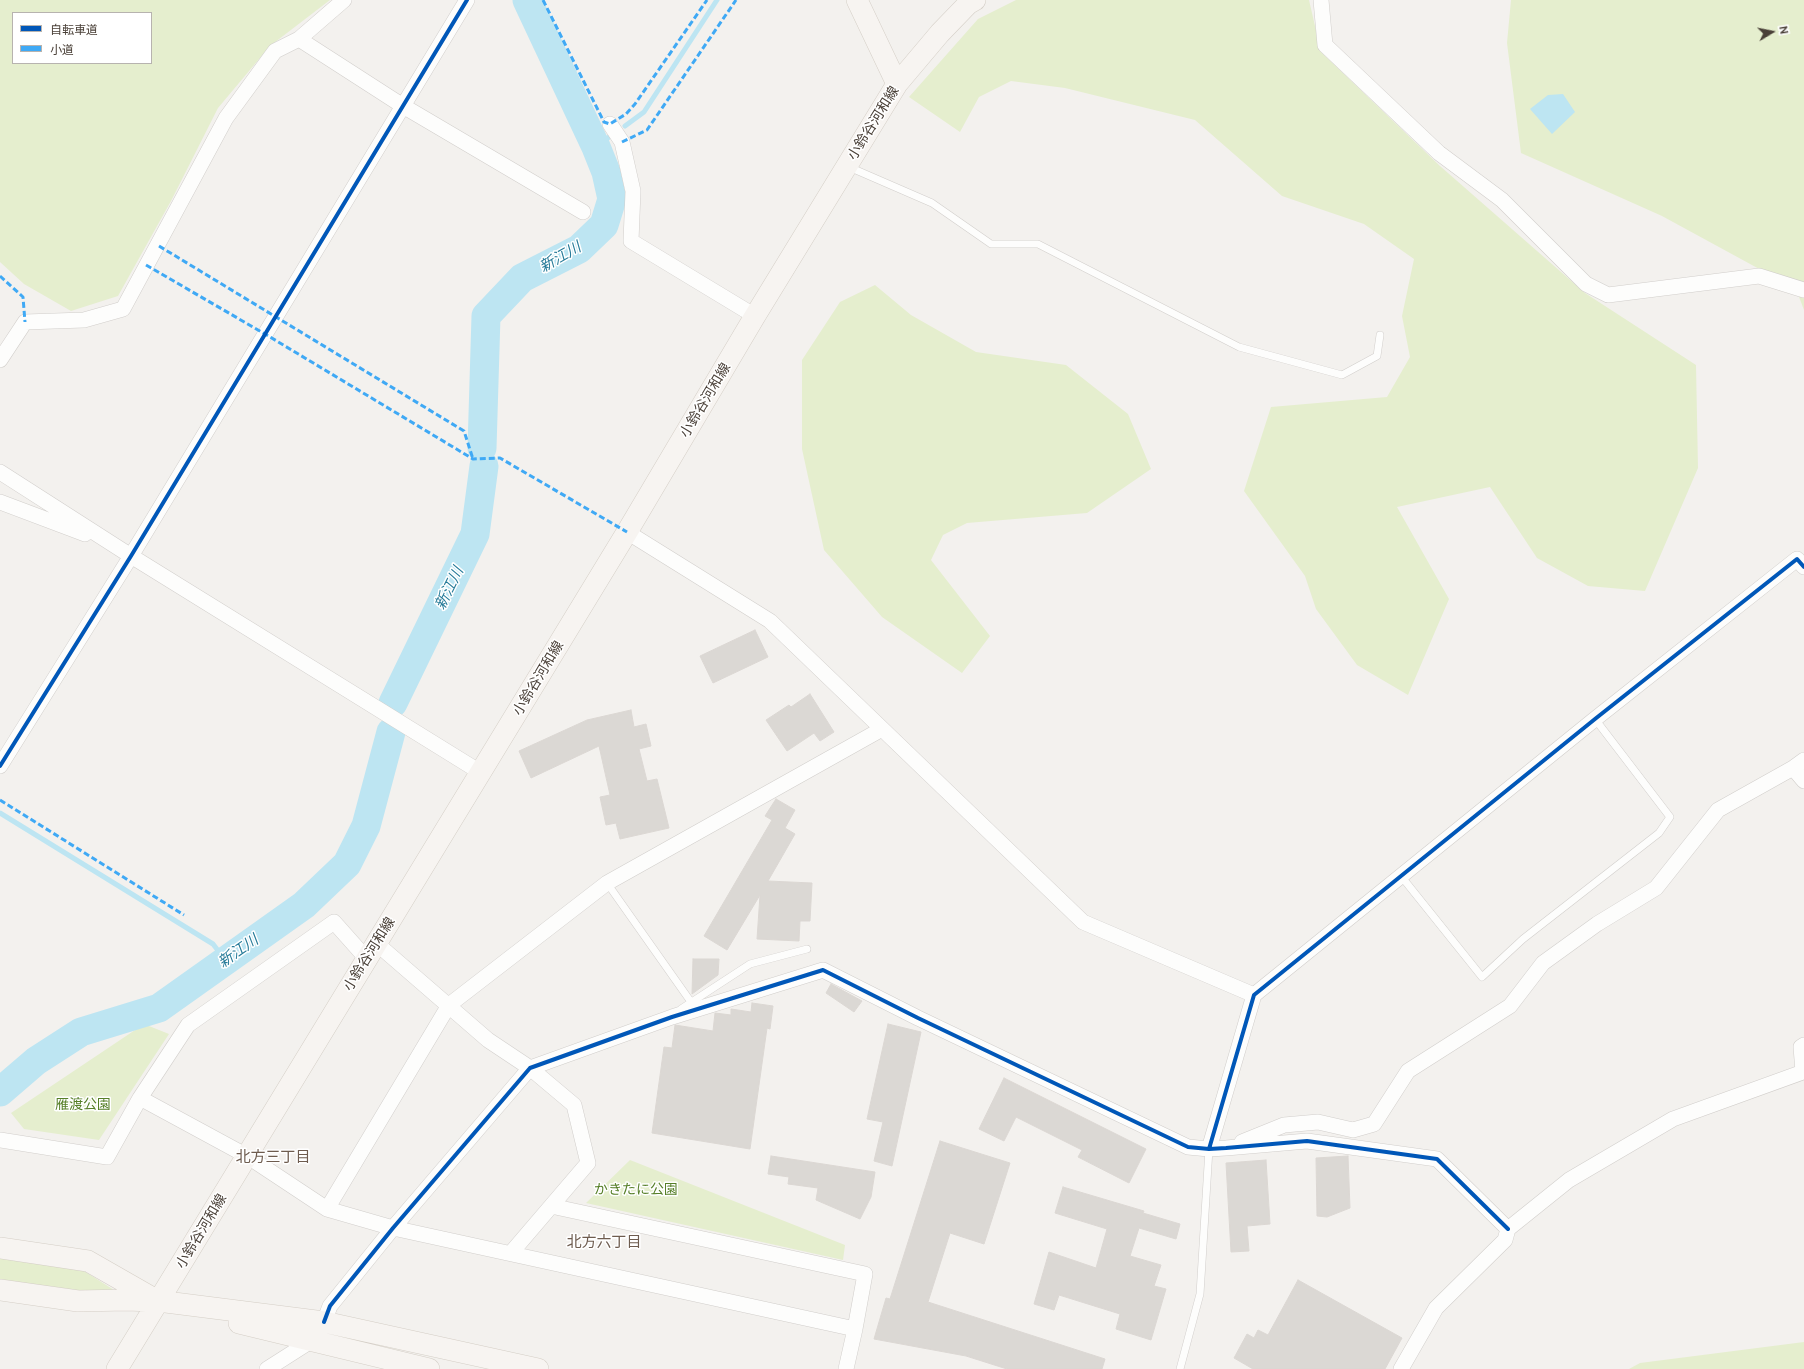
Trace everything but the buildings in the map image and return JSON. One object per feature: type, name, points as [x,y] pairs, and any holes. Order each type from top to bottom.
[{"type":"main road","points":[[857,0],[897,84]]},
{"type":"main road","name":"小鈴谷河和線","points":[[117,1369],[627,532],[755,316],[897,84],[940,33],[968,4],[975,0]]},
{"type":"main road","points":[[0,1248],[88,1261],[158,1301],[311,1341],[392,1365],[429,1369]]},
{"type":"main road","points":[[0,1290],[78,1301],[158,1301],[324,1322],[538,1369]]},
{"type":"street","points":[[0,360],[25,322],[84,320],[123,309],[226,118],[275,51],[299,39],[344,0]]},
{"type":"street","points":[[0,766],[131,556],[467,0]]},
{"type":"street","points":[[1321,0],[1326,45],[1439,153],[1502,200],[1586,284],[1608,295],[1759,276],[1804,290]]},
{"type":"street","points":[[299,39],[403,106],[583,212]]},
{"type":"street","points":[[610,124],[622,142],[633,191],[630,241],[755,316]]},
{"type":"street","points":[[0,472],[131,556],[480,772]]},
{"type":"street","points":[[0,502],[114,545]]},
{"type":"street","points":[[627,532],[770,622],[1083,922],[1254,995]]},
{"type":"street","points":[[1209,1149],[1254,995],[1595,719],[1797,559],[1804,567]]},
{"type":"street","points":[[327,1209],[449,1005],[607,883],[882,729]]},
{"type":"street","points":[[1226,1148],[1284,1125],[1318,1122],[1353,1130],[1374,1124],[1408,1071],[1510,1006],[1544,963],[1597,924],[1656,888],[1718,810],[1799,764],[1804,781]]},
{"type":"street","points":[[0,1140],[107,1157],[140,1098],[188,1025],[334,922],[449,1005],[488,1040],[530,1068],[574,1105],[588,1163],[511,1253]]},
{"type":"street","points":[[324,1322],[330,1306],[393,1228],[530,1068],[672,1017],[823,970],[918,1018],[1188,1146],[1209,1149],[1307,1141],[1436,1159],[1508,1229]]},
{"type":"street","points":[[1401,1369],[1436,1308],[1505,1240],[1508,1229],[1569,1180],[1673,1119],[1803,1072],[1801,1047],[1804,1045]]},
{"type":"street","points":[[140,1098],[247,1156],[327,1209],[393,1228],[855,1329]]},
{"type":"street","points":[[551,1206],[865,1274],[846,1369]]},
{"type":"street","points":[[267,1369],[311,1341]]},
{"type":"lane","points":[[847,167],[932,203],[991,244],[1038,244],[1239,347],[1342,374],[1377,356],[1380,336]]},
{"type":"lane","points":[[1401,876],[1482,977],[1523,939],[1659,833],[1670,817],[1595,719]]},
{"type":"lane","points":[[607,883],[690,1002]]},
{"type":"lane","points":[[672,1017],[690,1002],[750,964],[807,950]]},
{"type":"lane","points":[[1180,1369],[1200,1294],[1209,1149]]},
{"type":"green space","points":[[0,0],[330,0],[270,46],[218,108],[171,201],[118,296],[71,311],[24,284],[0,262]]},
{"type":"green space","points":[[1016,0],[1309,0],[1321,52],[1440,166],[1585,293],[1696,365],[1698,468],[1645,591],[1588,586],[1537,558],[1490,487],[1397,507],[1449,599],[1408,695],[1357,665],[1316,609],[1305,576],[1244,491],[1271,407],[1387,397],[1410,357],[1402,316],[1414,259],[1364,224],[1282,196],[1195,120],[1065,88],[1011,81],[979,97],[960,132],[909,97],[978,19]]},
{"type":"green space","points":[[1511,0],[1804,0],[1804,310],[1796,289],[1662,216],[1521,153],[1507,43]]},
{"type":"green space","points":[[875,285],[911,315],[976,352],[1066,365],[1128,414],[1151,469],[1087,513],[967,523],[943,535],[931,560],[990,636],[962,673],[882,617],[824,550],[802,449],[802,360],[840,302]]},
{"type":"green space","name":"雁渡公園","points":[[144,1024],[169,1034],[99,1140],[24,1129],[11,1113]]},
{"type":"green space","name":"かきたに公園","points":[[630,1160],[845,1245],[843,1260],[586,1203]]},
{"type":"green space","points":[[0,1258],[81,1269],[114,1290],[70,1293],[0,1285]]},
{"type":"green space","points":[[1804,1342],[1804,1369],[1629,1369],[1640,1363]]},
{"type":"water","points":[[1563,94],[1575,112],[1552,134],[1530,109],[1548,95]]},
{"type":"waterway","name":"新江川","points":[[482,448],[486,316],[522,278],[579,249],[604,225],[612,199],[606,172],[596,147],[527,0]]},
{"type":"waterway","points":[[625,126],[644,112],[717,0]]},
{"type":"waterway","points":[[596,147],[609,137]]},
{"type":"waterway","name":"新江川","points":[[393,703],[475,534],[484,466]]},
{"type":"waterway","name":"新江川","points":[[0,1092],[36,1061],[81,1032],[159,1008],[304,905],[347,864],[366,826],[391,732]]},
{"type":"waterway","points":[[0,813],[213,944],[226,961]]},
{"type":"marked path","points":[[543,0],[604,122],[610,124],[626,114],[635,104],[707,0]]},
{"type":"marked path","points":[[622,142],[647,130],[736,0]]},
{"type":"marked path","points":[[159,246],[464,431],[473,459]]},
{"type":"marked path","points":[[146,265],[265,334],[473,459],[500,458],[627,532]]},
{"type":"marked path","points":[[0,276],[23,297],[25,322]]},
{"type":"marked path","points":[[0,800],[184,915]]},
{"type":"cycle path","points":[[0,766],[131,556],[467,0]]},
{"type":"cycle path","points":[[1209,1149],[1254,995],[1595,719],[1797,559],[1804,567]]},
{"type":"cycle path","points":[[324,1322],[330,1306],[393,1228],[530,1068],[672,1017],[823,970],[918,1018],[1188,1147],[1209,1149],[1307,1141],[1437,1159],[1508,1229]]},
{"type":"district","name":"北方三丁目","points":[[273,1157]]},
{"type":"district","name":"北方六丁目","points":[[604,1242]]}]
